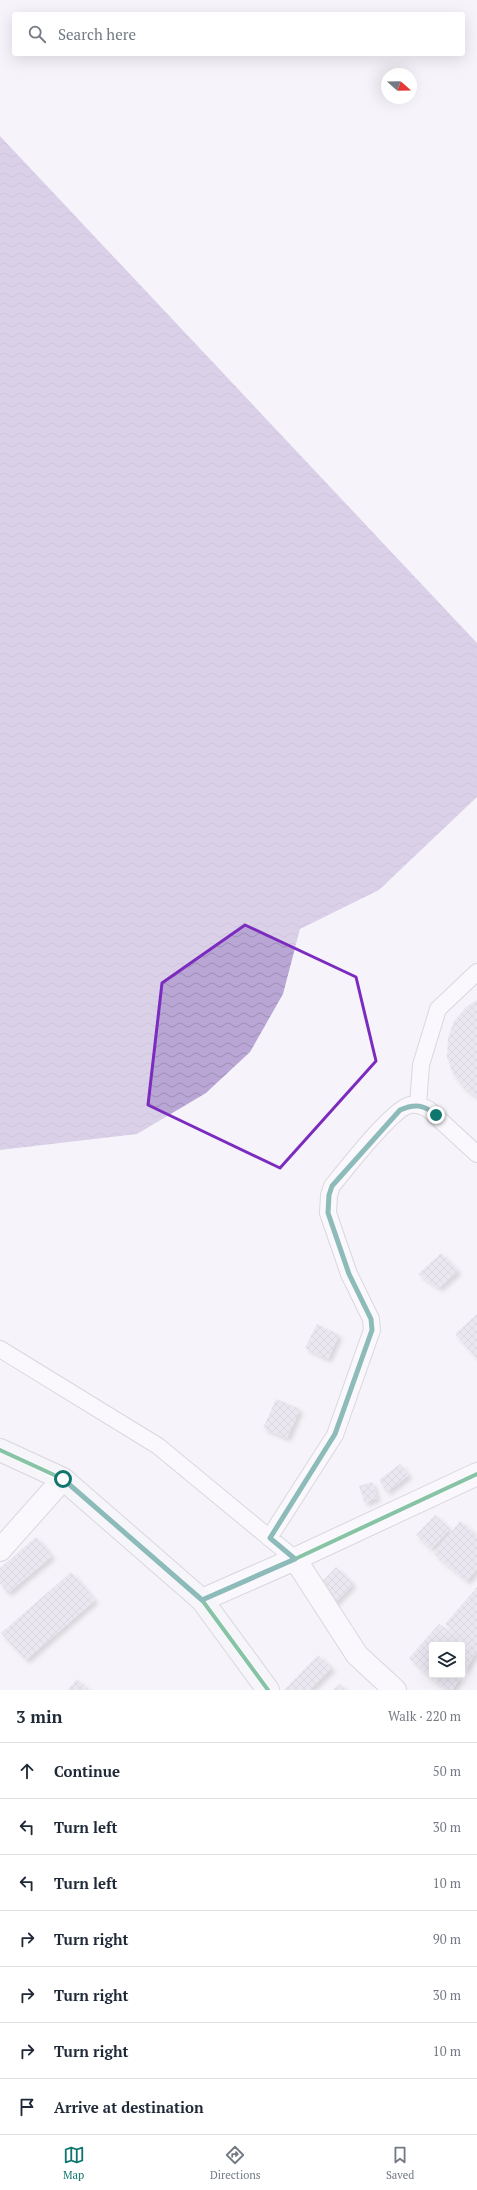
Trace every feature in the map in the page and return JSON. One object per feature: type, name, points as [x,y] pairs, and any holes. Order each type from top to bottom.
[{"type":"street","points":[[0,1450],[63,1479],[202,1600],[268,1690]]},
{"type":"street","points":[[202,1600],[295,1559],[477,1474]]},
{"type":"street","points":[[0,1550],[63,1479]]},
{"type":"street","points":[[295,1559],[357,1655],[395,1690]]},
{"type":"lane","points":[[418,1105],[421,1065],[438,1009],[477,972]]},
{"type":"lane","points":[[270,1538],[335,1434],[372,1330],[371,1319],[349,1274],[328,1213],[329,1195],[332,1186],[392,1117],[409,1106],[418,1105],[436,1115],[477,1154]]},
{"type":"lane","points":[[0,1350],[158,1446],[295,1559]]},
{"type":"highlighted area","points":[[245,925],[356,977],[376,1061],[280,1168],[148,1105],[162,983]]},
{"type":"water","points":[[0,136],[477,643],[477,797],[379,890],[300,929],[283,994],[250,1052],[206,1093],[137,1134],[0,1150]]},
{"type":"building","points":[[477,1000],[477,1097],[464,1088],[453,1074],[447,1057],[448,1038],[454,1021],[466,1007]]},
{"type":"building","points":[[441,1253],[458,1271],[439,1288],[418,1274]]},
{"type":"building","points":[[477,1314],[477,1358],[455,1334]]},
{"type":"building","points":[[317,1324],[339,1335],[328,1359],[305,1348]]},
{"type":"building","points":[[276,1399],[300,1409],[287,1438],[263,1428]]},
{"type":"building","points":[[400,1464],[409,1475],[387,1492],[379,1480]]},
{"type":"building","points":[[372,1482],[377,1498],[365,1503],[359,1486]]},
{"type":"building","points":[[435,1515],[450,1529],[431,1549],[416,1535]]},
{"type":"building","points":[[460,1521],[477,1535],[477,1569],[467,1581],[434,1554]]},
{"type":"building","points":[[36,1537],[52,1556],[8,1593],[0,1583],[0,1568]]},
{"type":"building","points":[[336,1567],[353,1584],[334,1604],[316,1588]]},
{"type":"building","points":[[71,1572],[95,1600],[26,1660],[1,1633]]},
{"type":"building","points":[[477,1587],[477,1651],[445,1624]]},
{"type":"building","points":[[439,1624],[464,1642],[429,1642],[429,1675],[409,1658]]},
{"type":"building","points":[[465,1642],[477,1651],[465,1670]]},
{"type":"building","points":[[318,1655],[332,1668],[310,1690],[284,1690]]},
{"type":"building","points":[[432,1678],[460,1678],[452,1690],[446,1690]]},
{"type":"building","points":[[77,1679],[89,1690],[67,1690]]},
{"type":"building","points":[[340,1684],[346,1690],[333,1690]]},
{"type":"cycle path","points":[[0,1450],[63,1479],[202,1600],[268,1690]]},
{"type":"cycle path","points":[[202,1600],[295,1559],[477,1474]]},
{"type":"route","points":[[63,1479],[148,1555],[202,1600],[295,1559],[270,1538],[335,1434],[361,1357],[372,1330],[371,1319],[349,1274],[328,1213],[329,1195],[332,1186],[392,1117],[400,1110],[409,1106],[418,1105],[428,1109],[436,1115]]}]
